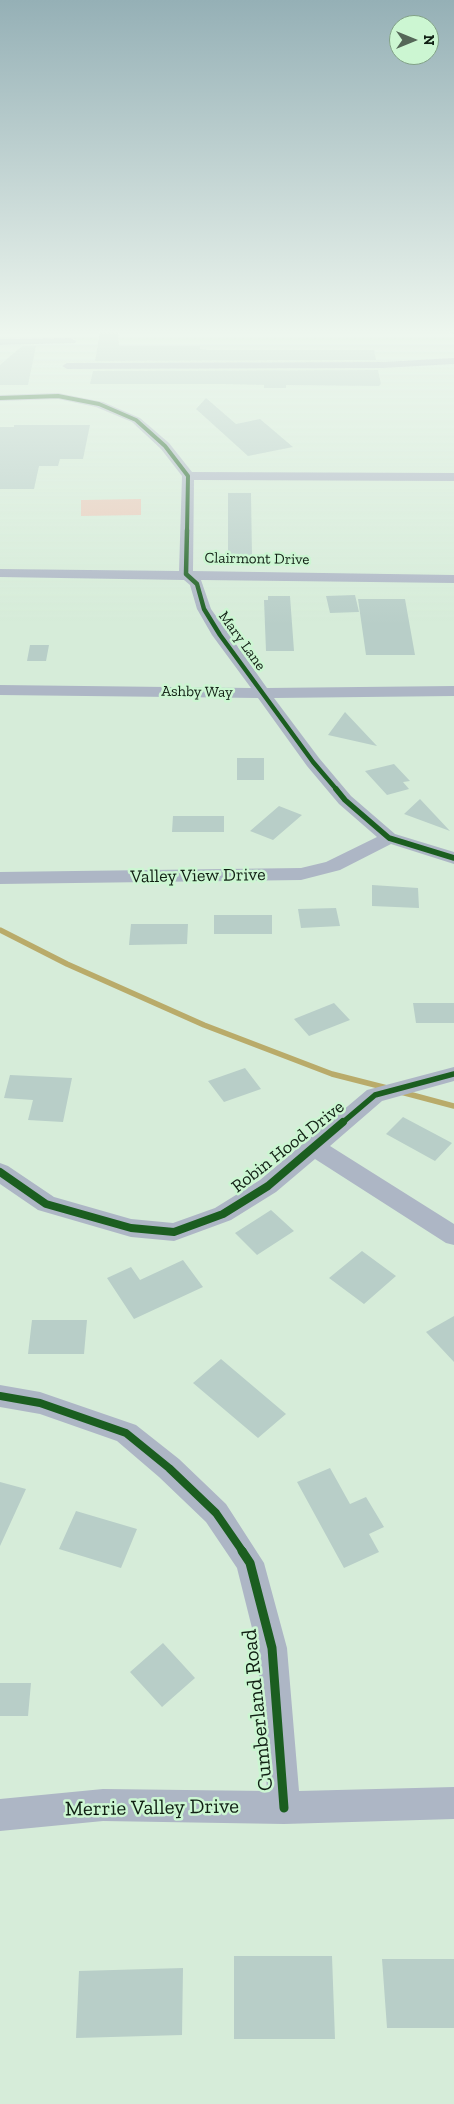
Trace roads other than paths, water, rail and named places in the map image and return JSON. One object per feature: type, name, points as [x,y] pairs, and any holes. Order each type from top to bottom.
[{"type":"street","points":[[145,428],[165,446],[188,476],[186,574]]},
{"type":"street","points":[[188,476],[454,477]]},
{"type":"street","name":"Clairmont Drive","points":[[0,573],[454,579]]},
{"type":"street","name":"Mary Lane","points":[[186,574],[197,584],[204,609],[220,635],[264,692],[312,762],[345,800],[389,838],[454,858]]},
{"type":"street","name":"Ashby Way","points":[[0,690],[454,691]]},
{"type":"street","name":"Valley View Drive","points":[[0,878],[301,874],[333,866],[389,838]]},
{"type":"street","name":"Robin Hood Drive","points":[[0,1172],[46,1204],[131,1228],[174,1232],[223,1214],[268,1186],[376,1095],[454,1074]]},
{"type":"street","points":[[315,1148],[454,1236]]},
{"type":"street","name":"Cumberland Road","points":[[0,1396],[40,1403],[126,1434],[169,1468],[216,1513],[250,1563],[272,1648],[284,1808]]},
{"type":"street","name":"Merrie Valley Drive","points":[[0,1815],[103,1805],[284,1808],[454,1803]]},
{"type":"waterway","points":[[0,930],[67,964],[204,1025],[332,1074],[387,1088]]},
{"type":"waterway","points":[[401,1092],[454,1106]]}]
